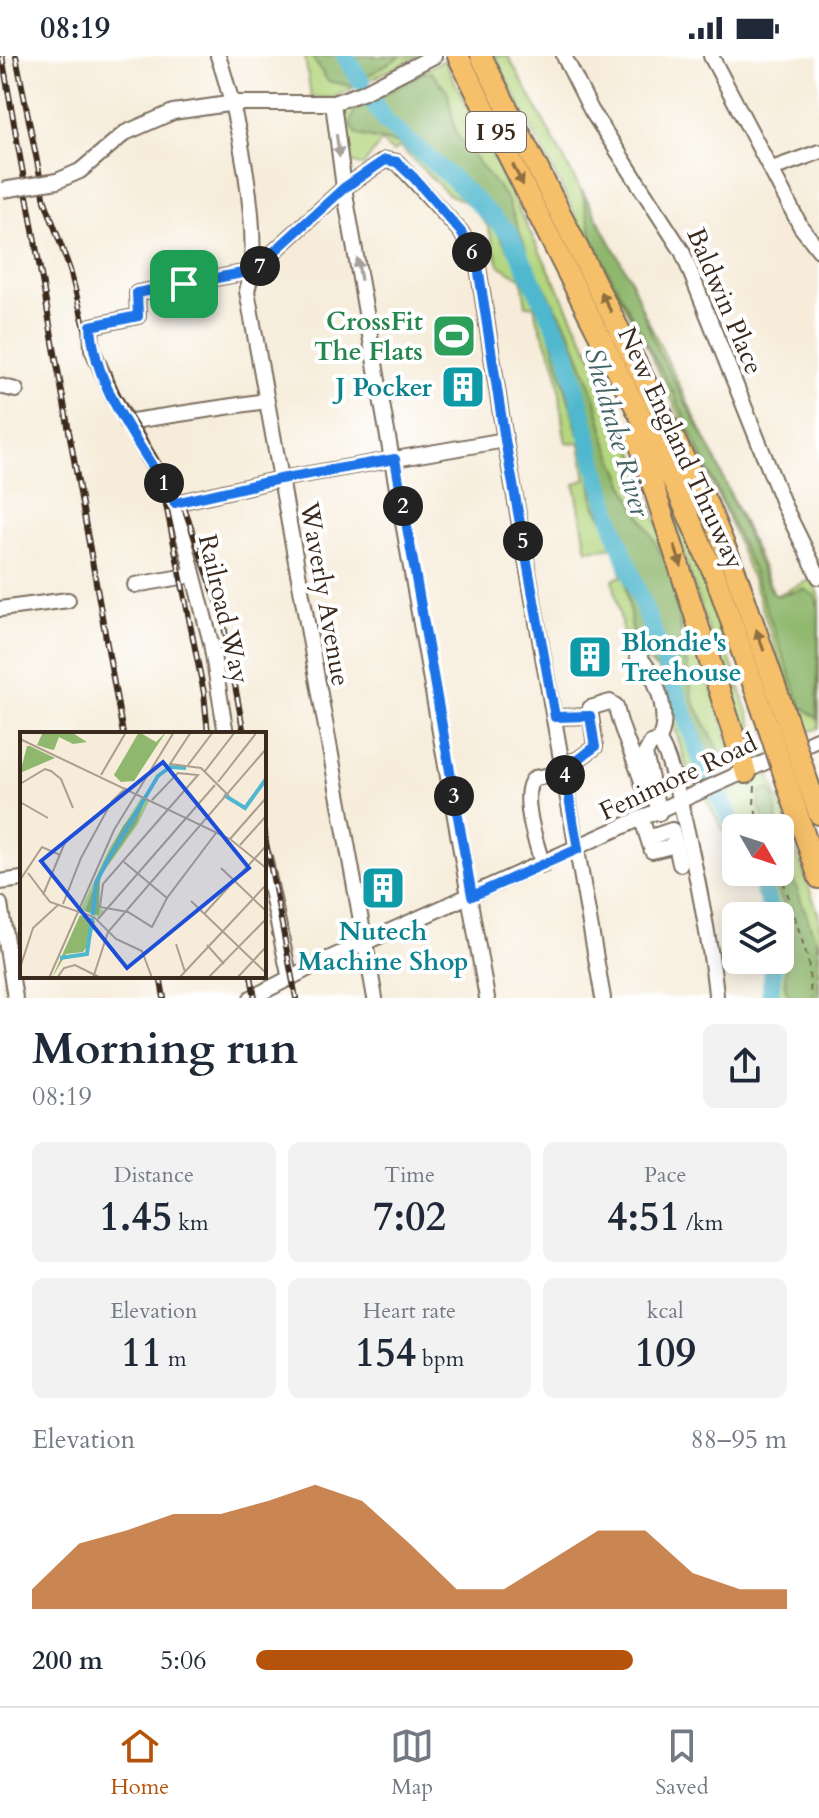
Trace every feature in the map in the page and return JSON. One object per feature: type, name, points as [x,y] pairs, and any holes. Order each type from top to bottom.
[{"type":"highway","name":"New England Thruway","points":[[458,56],[697,534],[819,814]]},
{"type":"highway","name":"New England Thruway","points":[[481,56],[708,506],[735,571],[776,718],[790,792],[819,878]]},
{"type":"highway","points":[[581,300],[606,369],[644,452],[753,770]]},
{"type":"street","name":"Waverly Avenue","points":[[218,56],[235,103],[254,247],[253,271],[247,291],[375,998]]},
{"type":"street","points":[[2,190],[57,181],[80,171],[136,127],[173,112],[235,103],[333,103],[362,93],[434,56]]},
{"type":"street","name":"Baldwin Place","points":[[564,56],[591,110],[682,251],[785,508],[819,577]]},
{"type":"street","points":[[711,56],[801,227],[819,250]]},
{"type":"street","points":[[333,103],[344,188],[395,459],[487,998]]},
{"type":"street","points":[[772,169],[819,152]]},
{"type":"street","points":[[253,271],[344,188],[385,160],[397,162],[461,232],[477,260],[505,440],[603,998]]},
{"type":"street","name":"Railroad Way","points":[[226,732],[211,643],[175,503],[126,422],[101,370],[92,349],[91,326],[138,316],[137,293],[253,271]]},
{"type":"street","points":[[0,386],[16,390]]},
{"type":"street","points":[[126,422],[266,401]]},
{"type":"street","points":[[175,503],[280,479],[505,440]]},
{"type":"street","points":[[135,585],[193,575]]},
{"type":"street","points":[[0,609],[68,600]]},
{"type":"street","points":[[637,655],[647,664],[654,678],[665,727],[658,741],[651,743],[645,754],[651,817],[648,838],[672,830],[680,842],[716,991]]},
{"type":"street","points":[[543,865],[530,816],[528,787],[535,778],[564,768],[595,747],[590,716],[593,705],[610,702],[616,706],[621,731],[633,748],[651,817]]},
{"type":"street","points":[[555,717],[590,716]]},
{"type":"street","name":"Fenimore Road","points":[[251,998],[819,738]]},
{"type":"street","points":[[658,741],[667,749],[681,803],[680,864]]},
{"type":"street","points":[[266,866],[290,979]]},
{"type":"street","points":[[0,882],[20,879]]},
{"type":"street","points":[[0,904],[15,998]]},
{"type":"path","points":[[753,770],[758,814]]},
{"type":"path","points":[[785,886],[808,959],[811,998]]},
{"type":"green space","points":[[305,56],[419,56],[333,98],[311,97]]},
{"type":"green space","points":[[311,56],[401,56],[350,86],[328,81]]},
{"type":"green space","points":[[495,56],[508,56],[615,255],[714,458],[775,596],[812,579],[819,597],[819,728],[804,733],[754,584],[726,513],[645,343],[598,260]]},
{"type":"green space","points":[[444,60],[623,418],[734,757],[725,771],[692,787],[659,671],[635,648],[625,645],[613,579],[622,576],[616,547],[587,550],[575,484],[586,479],[580,443],[566,442],[555,364],[534,305],[526,306],[522,279],[499,265],[488,226],[469,204],[448,194],[400,147],[393,152],[381,142],[363,166],[351,162],[340,120],[342,111]]},
{"type":"green space","points":[[431,72],[447,90],[456,134],[507,199],[532,264],[571,334],[595,396],[606,441],[629,495],[671,571],[693,701],[720,752],[721,765],[715,772],[696,766],[662,666],[633,635],[621,550],[594,503],[586,443],[578,433],[549,329],[524,275],[486,214],[404,145],[358,135],[350,124],[355,110],[423,73]]},
{"type":"green space","points":[[582,190],[631,280],[657,349],[714,456],[769,588],[776,596],[804,589],[815,596],[819,609],[817,718],[801,706],[750,563],[674,394],[607,270],[592,236]]},
{"type":"green space","points":[[677,521],[694,555],[762,753],[749,753],[673,522]]},
{"type":"green space","points":[[769,773],[783,814],[722,814],[722,828],[706,800]]},
{"type":"green space","points":[[769,789],[774,795],[777,814],[762,814],[759,807],[761,791]]},
{"type":"green space","points":[[794,844],[819,916],[819,998],[767,998],[768,974],[794,974],[794,902],[765,902],[759,886],[794,886]]},
{"type":"green space","points":[[794,882],[819,949],[819,998],[794,998],[786,992],[785,974],[794,974],[794,902],[783,902],[776,886],[794,886]]},
{"type":"waterway","name":"Sheldrake River","points":[[345,56],[362,83]]},
{"type":"waterway","name":"Sheldrake River","points":[[371,98],[385,121],[454,180],[509,233],[567,351],[596,468],[617,536],[706,772],[728,814]]},
{"type":"waterway","name":"Sheldrake River","points":[[762,886],[769,902]]},
{"type":"waterway","name":"Sheldrake River","points":[[770,998],[773,974]]},
{"type":"railway","points":[[2,56],[123,732]]},
{"type":"railway","points":[[16,56],[45,201],[70,270],[85,328],[126,411],[182,502],[222,615],[244,732]]},
{"type":"railway","points":[[160,475],[204,693],[208,732]]},
{"type":"railway","points":[[266,842],[296,998]]},
{"type":"railway","points":[[160,978],[164,998]]},
{"type":"railway","points":[[251,978],[255,998]]},
{"type":"place","name":"CrossFit The Flats","points":[[454,336]]},
{"type":"place","name":"J Pocker","points":[[463,387]]},
{"type":"place","name":"Blondie's Treehouse","points":[[590,657]]},
{"type":"place","name":"Nutech Machine Shop","points":[[383,888]]},
{"type":"route","points":[[385,160],[397,162],[414,178],[461,232],[477,260],[505,440],[555,717],[590,716],[595,747],[577,760],[563,763],[578,849],[472,896],[395,459],[280,479],[175,503],[113,397],[92,349],[91,326],[138,316],[137,293],[184,284],[253,271],[304,228],[344,188],[385,160]]}]
